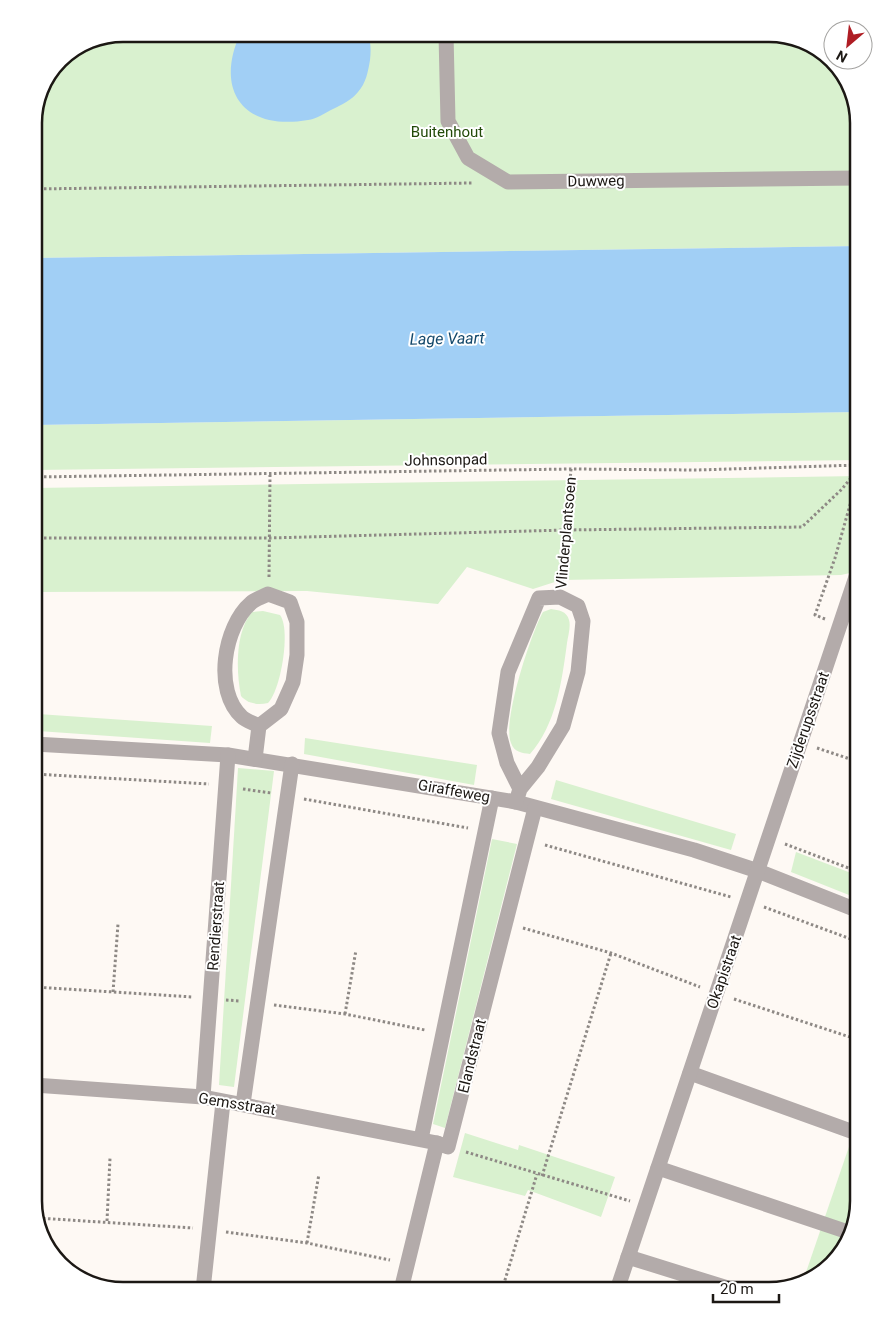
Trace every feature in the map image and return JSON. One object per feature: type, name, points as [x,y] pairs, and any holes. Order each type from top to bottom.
[{"type":"street","points":[[446,42],[448,121],[468,158],[508,182]]},
{"type":"street","name":"Duwweg","points":[[508,182],[850,178]]},
{"type":"street","points":[[255,759],[259,726],[281,708],[292,682],[297,655],[296,622],[290,602],[268,594],[252,602],[237,619],[224,658],[226,692],[241,716],[259,726]]},
{"type":"street","name":"Zijderupsstraat","points":[[758,871],[850,595]]},
{"type":"street","name":"Vlinderplantsoen","points":[[560,597],[578,606],[583,621],[578,672],[562,726],[518,796],[499,733],[508,672],[540,598],[560,597]]},
{"type":"street","name":"Giraffeweg","points":[[42,744],[228,755],[492,798],[518,796],[535,808],[694,850],[758,871],[850,907]]},
{"type":"street","name":"Rendierstraat","points":[[203,1097],[228,755]]},
{"type":"street","points":[[243,1104],[292,764]]},
{"type":"street","name":"Elandstraat","points":[[421,1139],[492,798]]},
{"type":"street","name":"Elandstraat","points":[[403,1281],[506,923],[535,808]]},
{"type":"street","name":"Okapistraat","points":[[620,1282],[758,871]]},
{"type":"street","points":[[690,1073],[850,1131]]},
{"type":"street","name":"Gemsstraat","points":[[42,1086],[203,1097],[421,1139],[443,1145]]},
{"type":"street","points":[[204,1281],[222,1102]]},
{"type":"street","points":[[658,1168],[845,1231]]},
{"type":"street","points":[[628,1257],[708,1282]]},
{"type":"path","points":[[43,189],[508,182]]},
{"type":"path","name":"Johnsonpad","points":[[43,477],[571,469],[697,470],[850,466]]},
{"type":"path","name":"Vlinderplantsoen","points":[[560,597],[571,469]]},
{"type":"path","points":[[268,594],[270,475]]},
{"type":"path","points":[[43,538],[269,538],[566,530],[802,527],[842,489],[850,478]]},
{"type":"path","points":[[840,625],[815,615],[835,558],[850,505]]},
{"type":"path","points":[[801,742],[850,759]]},
{"type":"path","points":[[42,775],[226,786],[485,831]]},
{"type":"path","points":[[769,838],[850,869]]},
{"type":"path","points":[[527,840],[748,902],[850,939]]},
{"type":"path","points":[[506,923],[611,953],[717,993],[850,1037]]},
{"type":"path","points":[[113,992],[118,924]]},
{"type":"path","points":[[345,1014],[356,950]]},
{"type":"path","points":[[542,1176],[611,953]]},
{"type":"path","points":[[443,1145],[542,1176],[646,1205]]},
{"type":"path","points":[[107,1221],[110,1158]]},
{"type":"path","points":[[307,1243],[319,1174]]},
{"type":"path","points":[[505,1282],[537,1174]]},
{"type":"green space","name":"Buitenhout","points":[[123,42],[775,43],[791,45],[810,53],[823,62],[823,70],[830,70],[840,83],[848,102],[850,123],[850,246],[43,258],[43,118],[45,102],[56,78],[66,66],[78,56],[108,44]]},
{"type":"green space","points":[[850,412],[850,460],[43,470],[43,425]]},
{"type":"green space","points":[[850,476],[850,573],[841,575],[561,580],[533,589],[467,567],[438,604],[307,591],[43,592],[43,488]]},
{"type":"green space","points":[[551,609],[564,613],[568,617],[570,622],[569,631],[560,687],[552,716],[546,730],[530,754],[516,750],[512,746],[509,732],[511,717],[519,678],[532,638],[543,612]]},
{"type":"green space","points":[[263,611],[280,615],[285,633],[283,659],[277,686],[268,703],[257,704],[247,701],[241,696],[238,675],[238,652],[246,620],[252,612]]},
{"type":"green space","points":[[42,714],[212,726],[210,743],[42,731]]},
{"type":"green space","points":[[305,738],[477,765],[474,785],[304,754]]},
{"type":"green space","points":[[238,768],[274,771],[234,1087],[219,1085]]},
{"type":"green space","points":[[556,780],[736,834],[731,850],[551,799]]},
{"type":"green space","points":[[492,839],[517,844],[445,1128],[433,1124]]},
{"type":"green space","points":[[796,852],[850,873],[850,895],[791,872]]},
{"type":"green space","points":[[465,1133],[518,1150],[519,1145],[615,1177],[601,1217],[528,1190],[525,1196],[453,1177]]},
{"type":"green space","points":[[850,1144],[850,1211],[848,1222],[834,1250],[819,1265],[806,1273]]},
{"type":"water","points":[[237,42],[370,42],[371,54],[363,85],[353,97],[317,117],[308,120],[286,122],[267,119],[252,113],[241,103],[233,90],[231,73],[233,55]]},
{"type":"water","name":"Lage Vaart","points":[[850,246],[850,412],[43,425],[43,258]]}]
